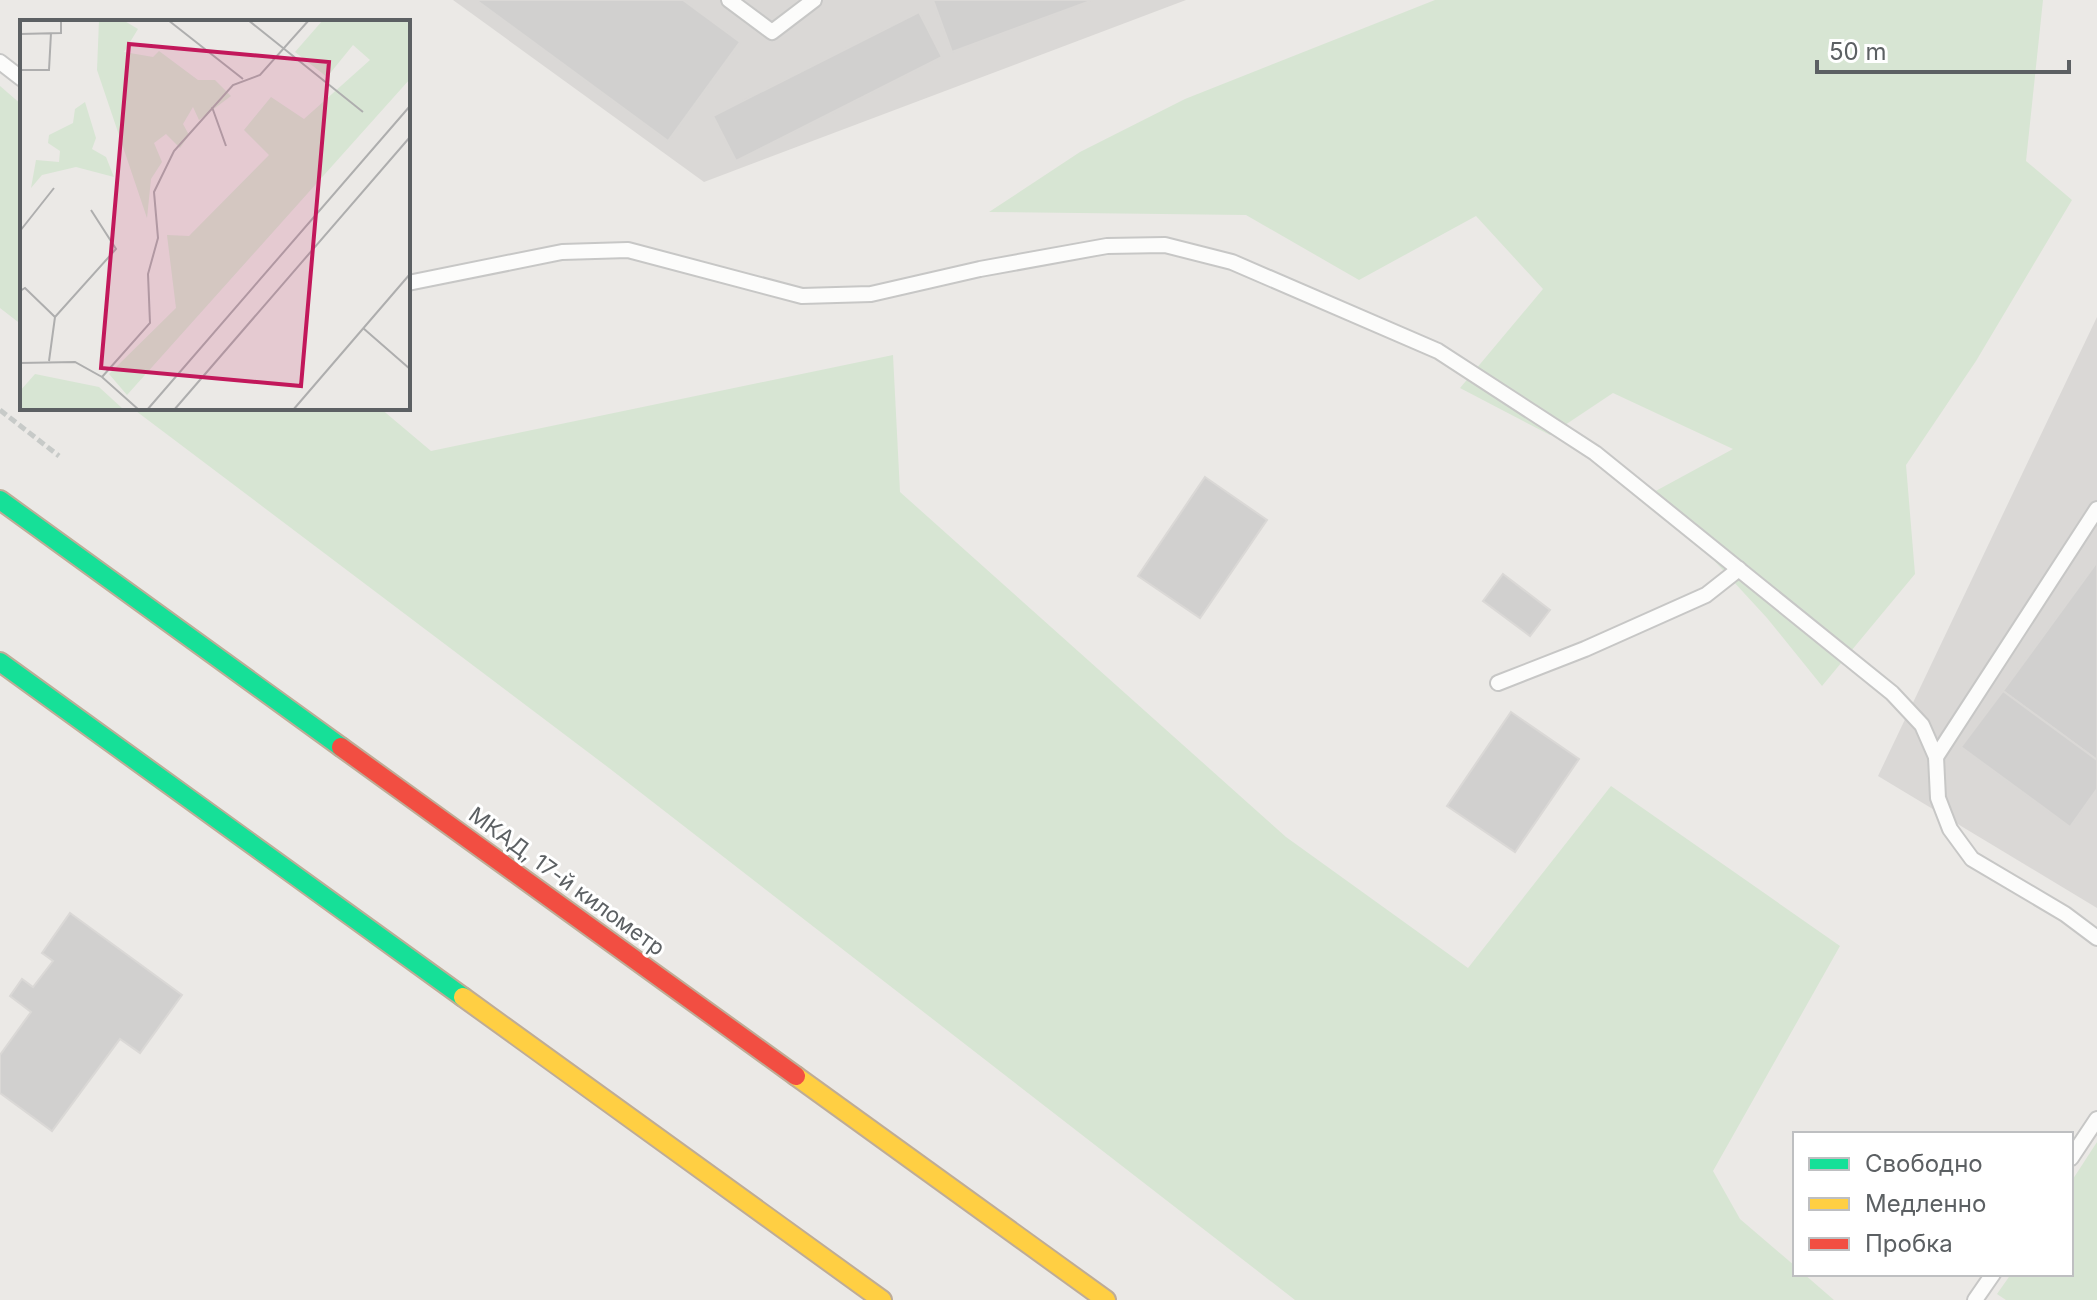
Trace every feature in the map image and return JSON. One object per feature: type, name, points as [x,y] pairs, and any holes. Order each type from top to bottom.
[{"type":"highway","name":"МКАД, 17-й километр","points":[[0,500],[1106,1300]]},
{"type":"highway","points":[[0,662],[882,1300]]},
{"type":"lane","points":[[729,0],[772,32],[814,0]]},
{"type":"lane","points":[[0,62],[20,77]]},
{"type":"lane","points":[[410,283],[562,252],[628,250],[802,296],[871,294],[980,269],[1107,246],[1165,245],[1232,262],[1438,351],[1595,453],[1892,693],[1922,725],[1936,757],[1938,798],[1950,829],[1972,859],[2065,914],[2097,938]]},
{"type":"lane","points":[[1936,757],[2097,509]]},
{"type":"lane","points":[[1498,683],[1585,649],[1706,595],[1739,569]]},
{"type":"lane","points":[[2073,1155],[2097,1119]]},
{"type":"lane","points":[[1975,1300],[1992,1276]]},
{"type":"path","points":[[0,410],[59,456]]},
{"type":"shaded area","points":[[453,0],[1186,0],[704,182]]},
{"type":"shaded area","points":[[2097,317],[2097,908],[1878,776]]},
{"type":"green space","points":[[1435,0],[2043,0],[2026,161],[2072,200],[1976,361],[1906,465],[1915,574],[1822,686],[1767,618],[1652,493],[1733,449],[1613,393],[1550,435],[1460,388],[1543,289],[1476,216],[1359,280],[1246,215],[989,212],[1080,152],[1185,99]]},
{"type":"green space","points":[[0,86],[20,103],[20,323],[0,308]]},
{"type":"green space","points":[[893,355],[900,492],[1286,837],[1468,968],[1611,786],[1840,946],[1713,1171],[1740,1219],[1793,1264],[1793,1276],[1806,1276],[1834,1300],[1295,1300],[609,768],[135,410],[382,410],[431,451]]},
{"type":"green space","points":[[2097,1142],[2097,1300],[2006,1300],[1997,1294],[2010,1276],[2073,1276],[2073,1179]]},
{"type":"building","points":[[476,0],[683,0],[740,42],[668,141]]},
{"type":"building","points":[[933,0],[1093,0],[952,52]]},
{"type":"building","points":[[919,12],[942,57],[736,161],[713,116]]},
{"type":"building","points":[[1205,477],[1267,520],[1200,618],[1138,576]]},
{"type":"building","points":[[2097,562],[2097,760],[2003,691]]},
{"type":"building","points":[[1503,574],[1550,610],[1530,636],[1483,601]]},
{"type":"building","points":[[2003,691],[2097,760],[2097,789],[2070,827],[1961,747]]},
{"type":"building","points":[[1511,712],[1579,759],[1515,852],[1447,806]]},
{"type":"building","points":[[70,913],[182,995],[140,1053],[120,1039],[52,1131],[0,1093],[0,1055],[31,1012],[10,996],[22,979],[33,987],[53,961],[42,953]]},
{"type":"traffic: fast","points":[[0,500],[341,747]]},
{"type":"traffic: fast","points":[[0,662],[463,997]]},
{"type":"traffic: slow","points":[[463,997],[882,1300]]},
{"type":"traffic: slow","points":[[796,1076],[1106,1300]]},
{"type":"traffic: jam","points":[[341,747],[796,1076]]}]
